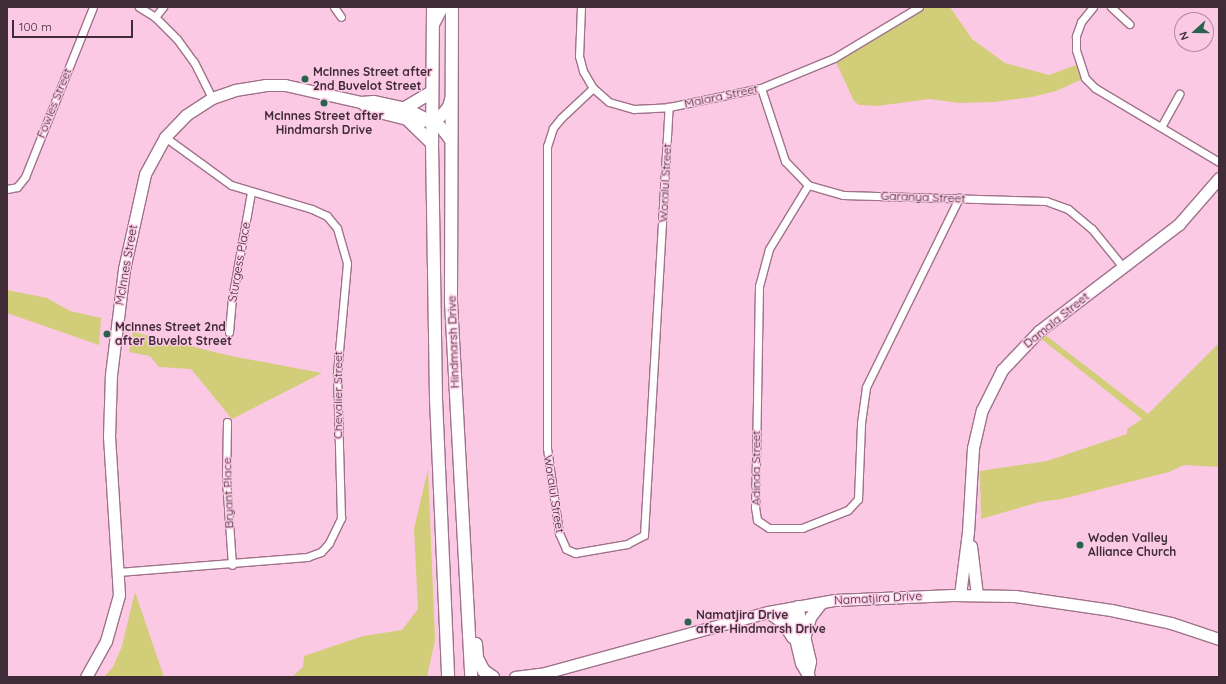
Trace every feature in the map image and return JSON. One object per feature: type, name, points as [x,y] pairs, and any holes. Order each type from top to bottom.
[{"type":"main road","name":"Hindmarsh Drive","points":[[433,7],[432,143],[436,399],[448,671]]},
{"type":"main road","name":"Hindmarsh Drive","points":[[452,7],[451,302],[470,677]]},
{"type":"main road","points":[[432,92],[406,114],[432,143]]},
{"type":"main road","points":[[466,596],[474,607],[477,658],[484,671],[493,677]]},
{"type":"main road","points":[[438,677],[448,671]]},
{"type":"street","name":"Fowles Street","points":[[7,188],[17,187],[25,177],[93,7]]},
{"type":"street","points":[[139,7],[155,17],[178,39],[194,62],[212,98]]},
{"type":"street","points":[[155,17],[163,7]]},
{"type":"street","points":[[334,7],[341,17]]},
{"type":"street","points":[[433,24],[442,7]]},
{"type":"street","name":"Malara Street","points":[[581,7],[579,56],[593,88],[610,102],[634,108],[669,107],[761,88],[834,58],[919,7]]},
{"type":"street","points":[[1092,7],[1081,22],[1076,36],[1076,50],[1085,78],[1095,88],[1219,162]]},
{"type":"street","points":[[1111,7],[1129,24]]},
{"type":"street","name":"McInnes Street","points":[[86,677],[113,624],[119,595],[109,437],[116,325],[139,196],[154,155],[165,138],[186,115],[212,98],[246,87],[285,85],[361,102],[373,101],[406,114],[432,120],[445,131],[451,141]]},
{"type":"street","name":"Woralul Street","points":[[593,88],[561,118],[553,128],[547,146],[547,448],[560,533],[566,549],[575,553],[627,544],[644,535],[669,107]]},
{"type":"street","name":"Garanya Street","points":[[761,88],[785,161],[808,185],[842,195],[1046,201],[1068,209],[1092,229],[1123,267]]},
{"type":"street","points":[[1161,127],[1179,94]]},
{"type":"street","points":[[432,120],[440,116],[448,106],[451,95]]},
{"type":"street","name":"Chevalier Street","points":[[118,572],[296,560],[321,552],[336,533],[342,506],[337,433],[336,373],[346,263],[342,240],[333,222],[327,216],[312,209],[231,185],[216,177],[165,138]]},
{"type":"street","name":"Damala Street","points":[[960,595],[968,532],[970,490],[977,429],[992,387],[1002,370],[1039,331],[1191,214],[1219,178]]},
{"type":"street","name":"Adinda Street","points":[[808,185],[769,249],[759,286],[755,507],[758,520],[769,528],[802,528],[848,510],[858,499],[860,423],[866,388],[959,198]]},
{"type":"street","name":"Sturgess Place","points":[[229,332],[232,299],[251,192]]},
{"type":"street","name":"Bryant Place","points":[[227,422],[226,479],[232,565]]},
{"type":"street","name":"Damala Street","points":[[968,532],[977,595]]},
{"type":"street","name":"Namatjira Drive","points":[[515,677],[538,675],[768,612],[821,602],[960,595],[1015,596],[1111,610],[1171,622],[1219,639]]},
{"type":"street","points":[[801,642],[806,626],[821,602]]},
{"type":"street","points":[[792,607],[801,642],[810,661],[808,674]]},
{"type":"street","points":[[768,612],[783,622],[801,642]]},
{"type":"shaded area","points":[[919,7],[950,7],[972,39],[1005,63],[1049,75],[1079,64],[1085,78],[1056,91],[1032,97],[994,102],[959,103],[930,99],[877,106],[859,105],[854,101],[834,58]]},
{"type":"shaded area","points":[[7,290],[47,298],[70,311],[101,318],[99,345],[7,313]]},
{"type":"shaded area","points":[[133,332],[231,356],[322,373],[232,419],[191,369],[159,367],[150,356],[129,352]]},
{"type":"shaded area","points":[[1044,334],[1148,414],[1219,343],[1219,467],[1184,465],[1169,472],[1062,499],[1039,502],[981,519],[980,471],[1047,461],[1127,434],[1127,429],[1142,419],[1039,337]]},
{"type":"shaded area","points":[[428,469],[435,640],[427,677],[292,677],[303,667],[304,656],[363,636],[402,630],[418,609],[414,529]]},
{"type":"shaded area","points":[[135,592],[164,677],[104,677],[113,667],[122,646]]},
{"type":"place","name":"McInnes Street after 2nd Buvelot Street","points":[[305,79]]},
{"type":"place","name":"McInnes Street after Hindmarsh Drive","points":[[324,103]]},
{"type":"place","name":"McInnes Street 2nd after Buvelot Street","points":[[107,334]]},
{"type":"place","name":"Woden Valley Alliance Church","points":[[1080,545]]},
{"type":"place","name":"Namatjira Drive after Hindmarsh Drive","points":[[688,622]]}]
